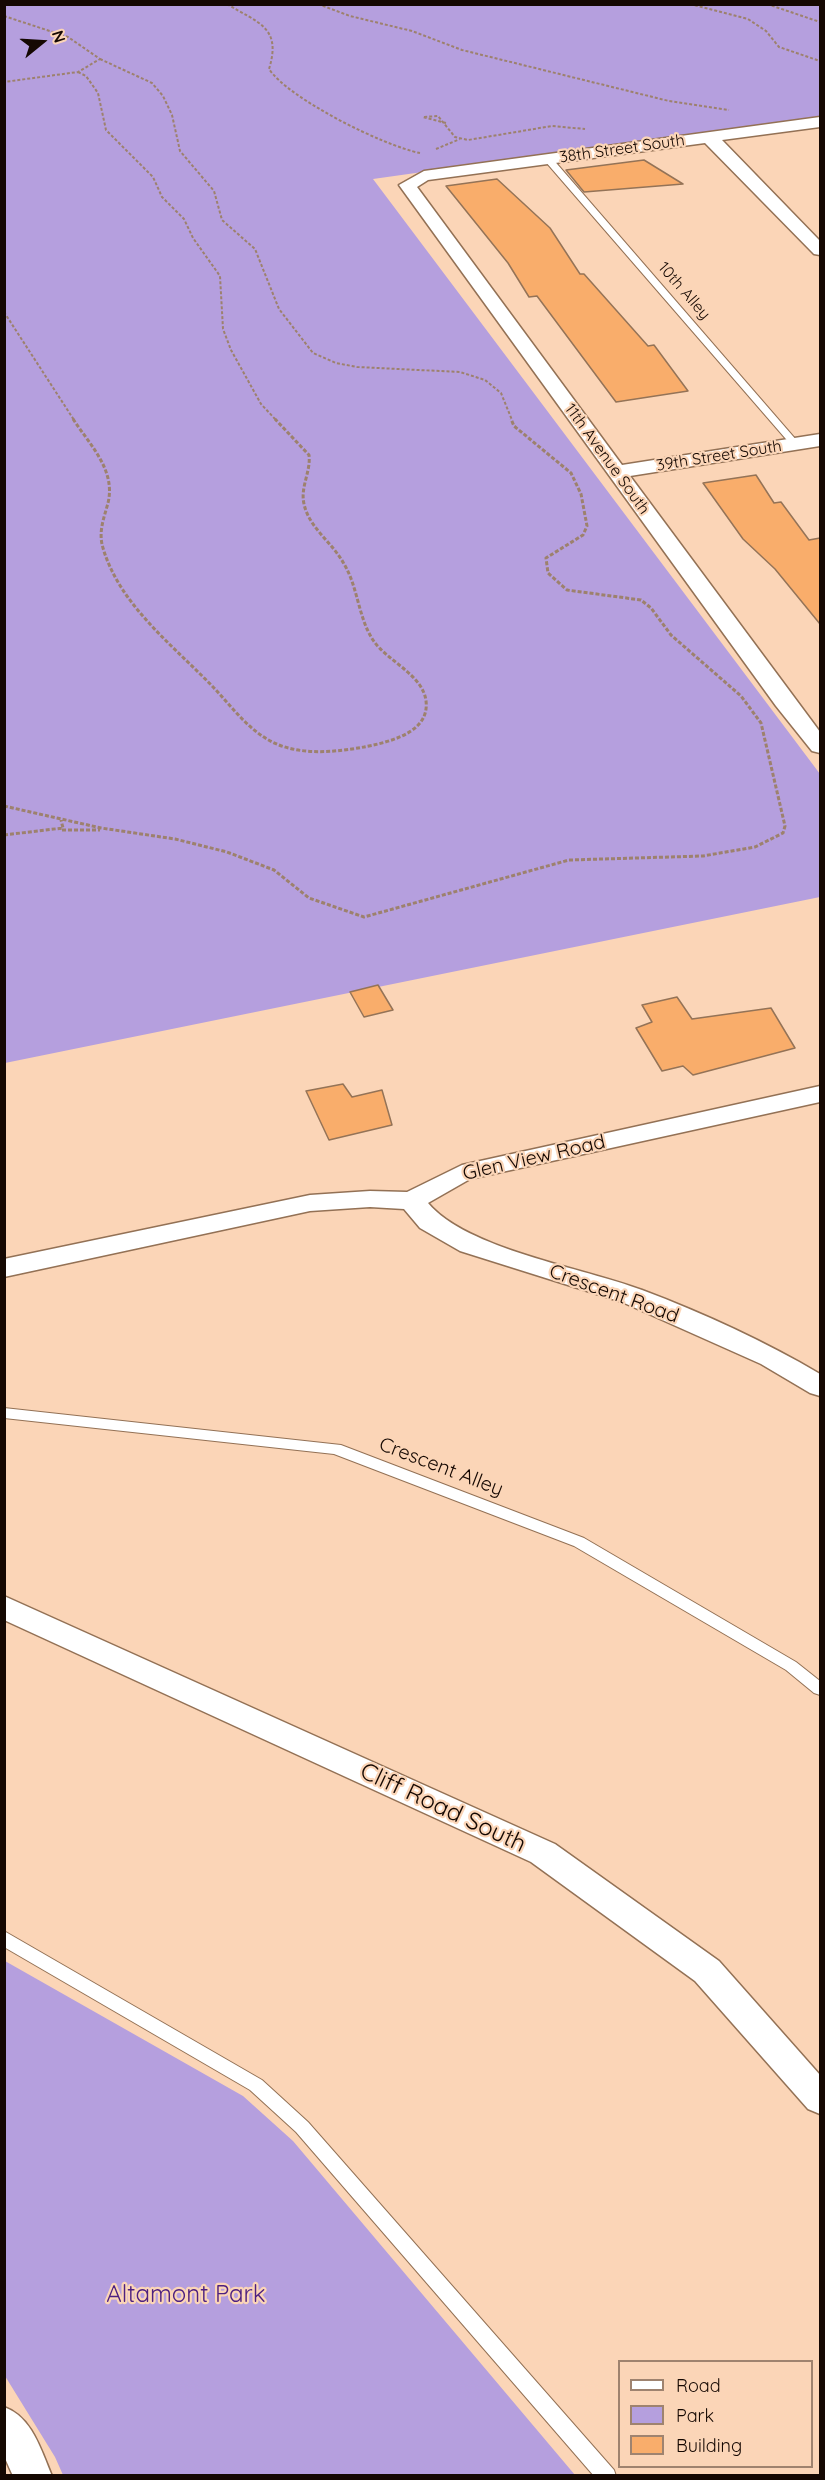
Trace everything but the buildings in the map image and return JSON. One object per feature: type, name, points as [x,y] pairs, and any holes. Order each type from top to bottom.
[{"type":"street","name":"38th Street South","points":[[424,176],[820,123]]},
{"type":"street","points":[[708,137],[820,250]]},
{"type":"street","name":"11th Avenue South","points":[[424,176],[407,185],[617,472],[812,724],[820,746]]},
{"type":"street","name":"39th Street South","points":[[617,472],[820,440]]},
{"type":"street","name":"Glen View Road","points":[[412,1201],[462,1173],[820,1094]]},
{"type":"street","points":[[4,1268],[310,1203],[370,1199],[412,1201]]},
{"type":"street","name":"Crescent Road","points":[[412,1201],[429,1222],[470,1245],[632,1296],[771,1357],[820,1386]]},
{"type":"street","name":"Cliff Road South","points":[[4,1607],[543,1853],[707,1971],[820,2099]]},
{"type":"street","points":[[4,2424],[21,2448],[33,2475]]},
{"type":"lane","name":"10th Alley","points":[[548,159],[795,444]]},
{"type":"lane","name":"Crescent Alley","points":[[4,1413],[336,1449],[579,1542],[791,1666],[820,1689]]},
{"type":"lane","points":[[4,1938],[264,2092],[302,2127],[346,2175],[607,2475]]},
{"type":"path","points":[[226,4],[272,34],[276,44],[269,69],[275,81],[312,104],[404,150],[424,153]]},
{"type":"path","points":[[318,4],[350,16],[412,31],[462,50],[669,101],[735,111]]},
{"type":"path","points":[[690,4],[748,19],[766,31],[779,47],[820,61]]},
{"type":"path","points":[[767,4],[820,22]]},
{"type":"path","points":[[4,16],[73,40],[90,48],[100,59],[152,83],[163,96],[172,115],[180,151],[214,191],[222,220],[255,249],[279,309],[313,353],[336,363],[369,368],[460,372],[475,376],[494,386],[501,393],[514,426],[571,473],[579,485],[587,526],[583,535],[546,558],[545,565],[549,575],[557,585],[567,590],[641,600],[651,608],[671,635],[730,684],[761,723],[775,789],[785,821],[783,833],[772,841],[743,850],[703,856],[569,860],[380,915],[364,917],[332,908],[309,898],[273,870],[227,852],[175,839],[109,830],[4,806]]},
{"type":"path","points":[[4,82],[78,72],[100,59]]},
{"type":"path","points":[[4,312],[100,458],[112,490],[102,525],[103,549],[129,598],[163,637],[242,718],[258,732],[281,745],[311,752],[348,749],[397,737],[413,729],[426,709],[423,693],[414,677],[380,650],[371,637],[343,561],[328,545],[306,509],[303,497],[310,464],[309,455],[261,404],[231,350],[223,329],[220,276],[193,238],[184,219],[162,197],[153,177],[106,130],[98,93],[86,76],[78,72]]},
{"type":"path","points":[[434,113],[446,123],[425,119],[423,117],[434,113]]},
{"type":"path","points":[[434,150],[460,139]]},
{"type":"path","points":[[57,830],[63,828],[61,820]]},
{"type":"path","points":[[4,835],[57,830],[109,830]]},
{"type":"green space","points":[[5,5],[820,5],[820,116],[373,179],[820,774],[820,897],[5,1063]]},
{"type":"green space","name":"Altamont Park","points":[[5,1961],[243,2096],[293,2141],[575,2475],[63,2475],[55,2457],[5,2376]]}]
